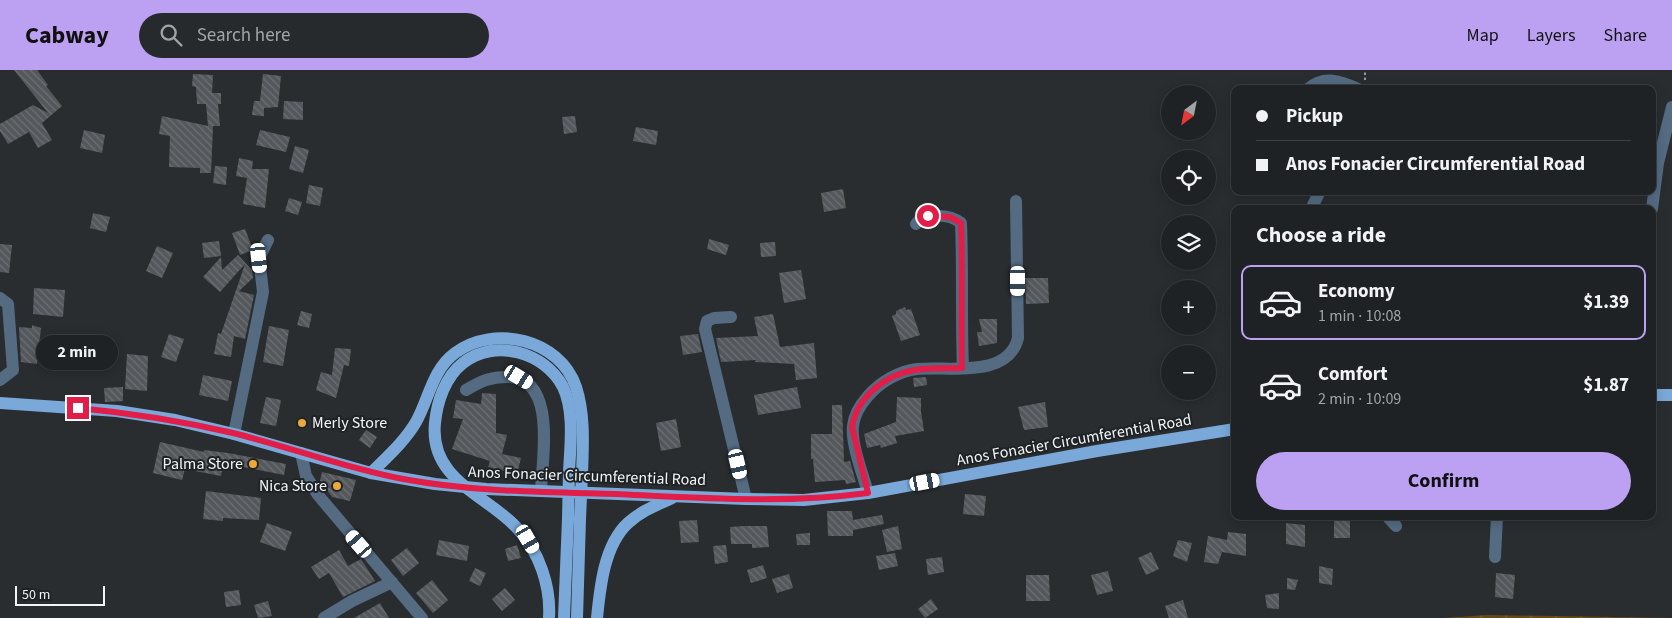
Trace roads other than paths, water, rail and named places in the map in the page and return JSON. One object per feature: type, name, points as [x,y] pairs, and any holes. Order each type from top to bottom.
[{"type":"main road","points":[[371,472],[409,432],[435,395],[462,363],[484,353],[512,350],[537,360],[557,377],[568,404],[575,474],[574,519],[577,618]]},
{"type":"main road","points":[[435,395],[437,448],[449,470],[463,487],[516,526],[528,539],[542,571],[549,616]]},
{"type":"main road","points":[[1656,396],[1672,395]]},
{"type":"main road","name":"Anos Fonacier Circumferential Road","points":[[0,403],[145,415],[234,434],[371,472],[463,487],[746,499],[804,500],[868,493],[1097,451],[1231,430]]},
{"type":"main road","points":[[597,618],[602,580],[619,536],[626,525],[636,516],[676,496]]},
{"type":"main road","points":[[564,618],[574,519]]},
{"type":"street","points":[[1316,85],[1323,81],[1340,81],[1349,85]]},
{"type":"street","points":[[1656,179],[1672,107]]},
{"type":"street","points":[[868,493],[852,427],[854,418],[874,388],[899,373],[916,369],[962,368],[988,365],[1003,360],[1012,354],[1016,346],[1018,281],[1016,201]]},
{"type":"street","points":[[916,224],[920,219],[928,216],[950,217],[961,223],[963,279],[961,316],[962,368]]},
{"type":"street","points":[[234,434],[263,292],[259,258],[268,240]]},
{"type":"street","points":[[0,298],[8,304],[13,370],[0,380]]},
{"type":"street","points":[[731,317],[714,318],[707,321],[705,329],[746,499]]},
{"type":"street","points":[[466,390],[483,380],[498,376],[519,377],[530,384],[538,394],[543,420],[541,491]]},
{"type":"street","points":[[301,453],[306,476],[318,495],[422,618]]},
{"type":"street","points":[[1495,557],[1497,520]]},
{"type":"street","points":[[324,618],[352,601],[392,582]]},
{"type":"place","name":"Merly Store","points":[[302,423]]},
{"type":"place","name":"Palma Store","points":[[253,464]]},
{"type":"place","name":"Nica Store","points":[[337,486]]}]
